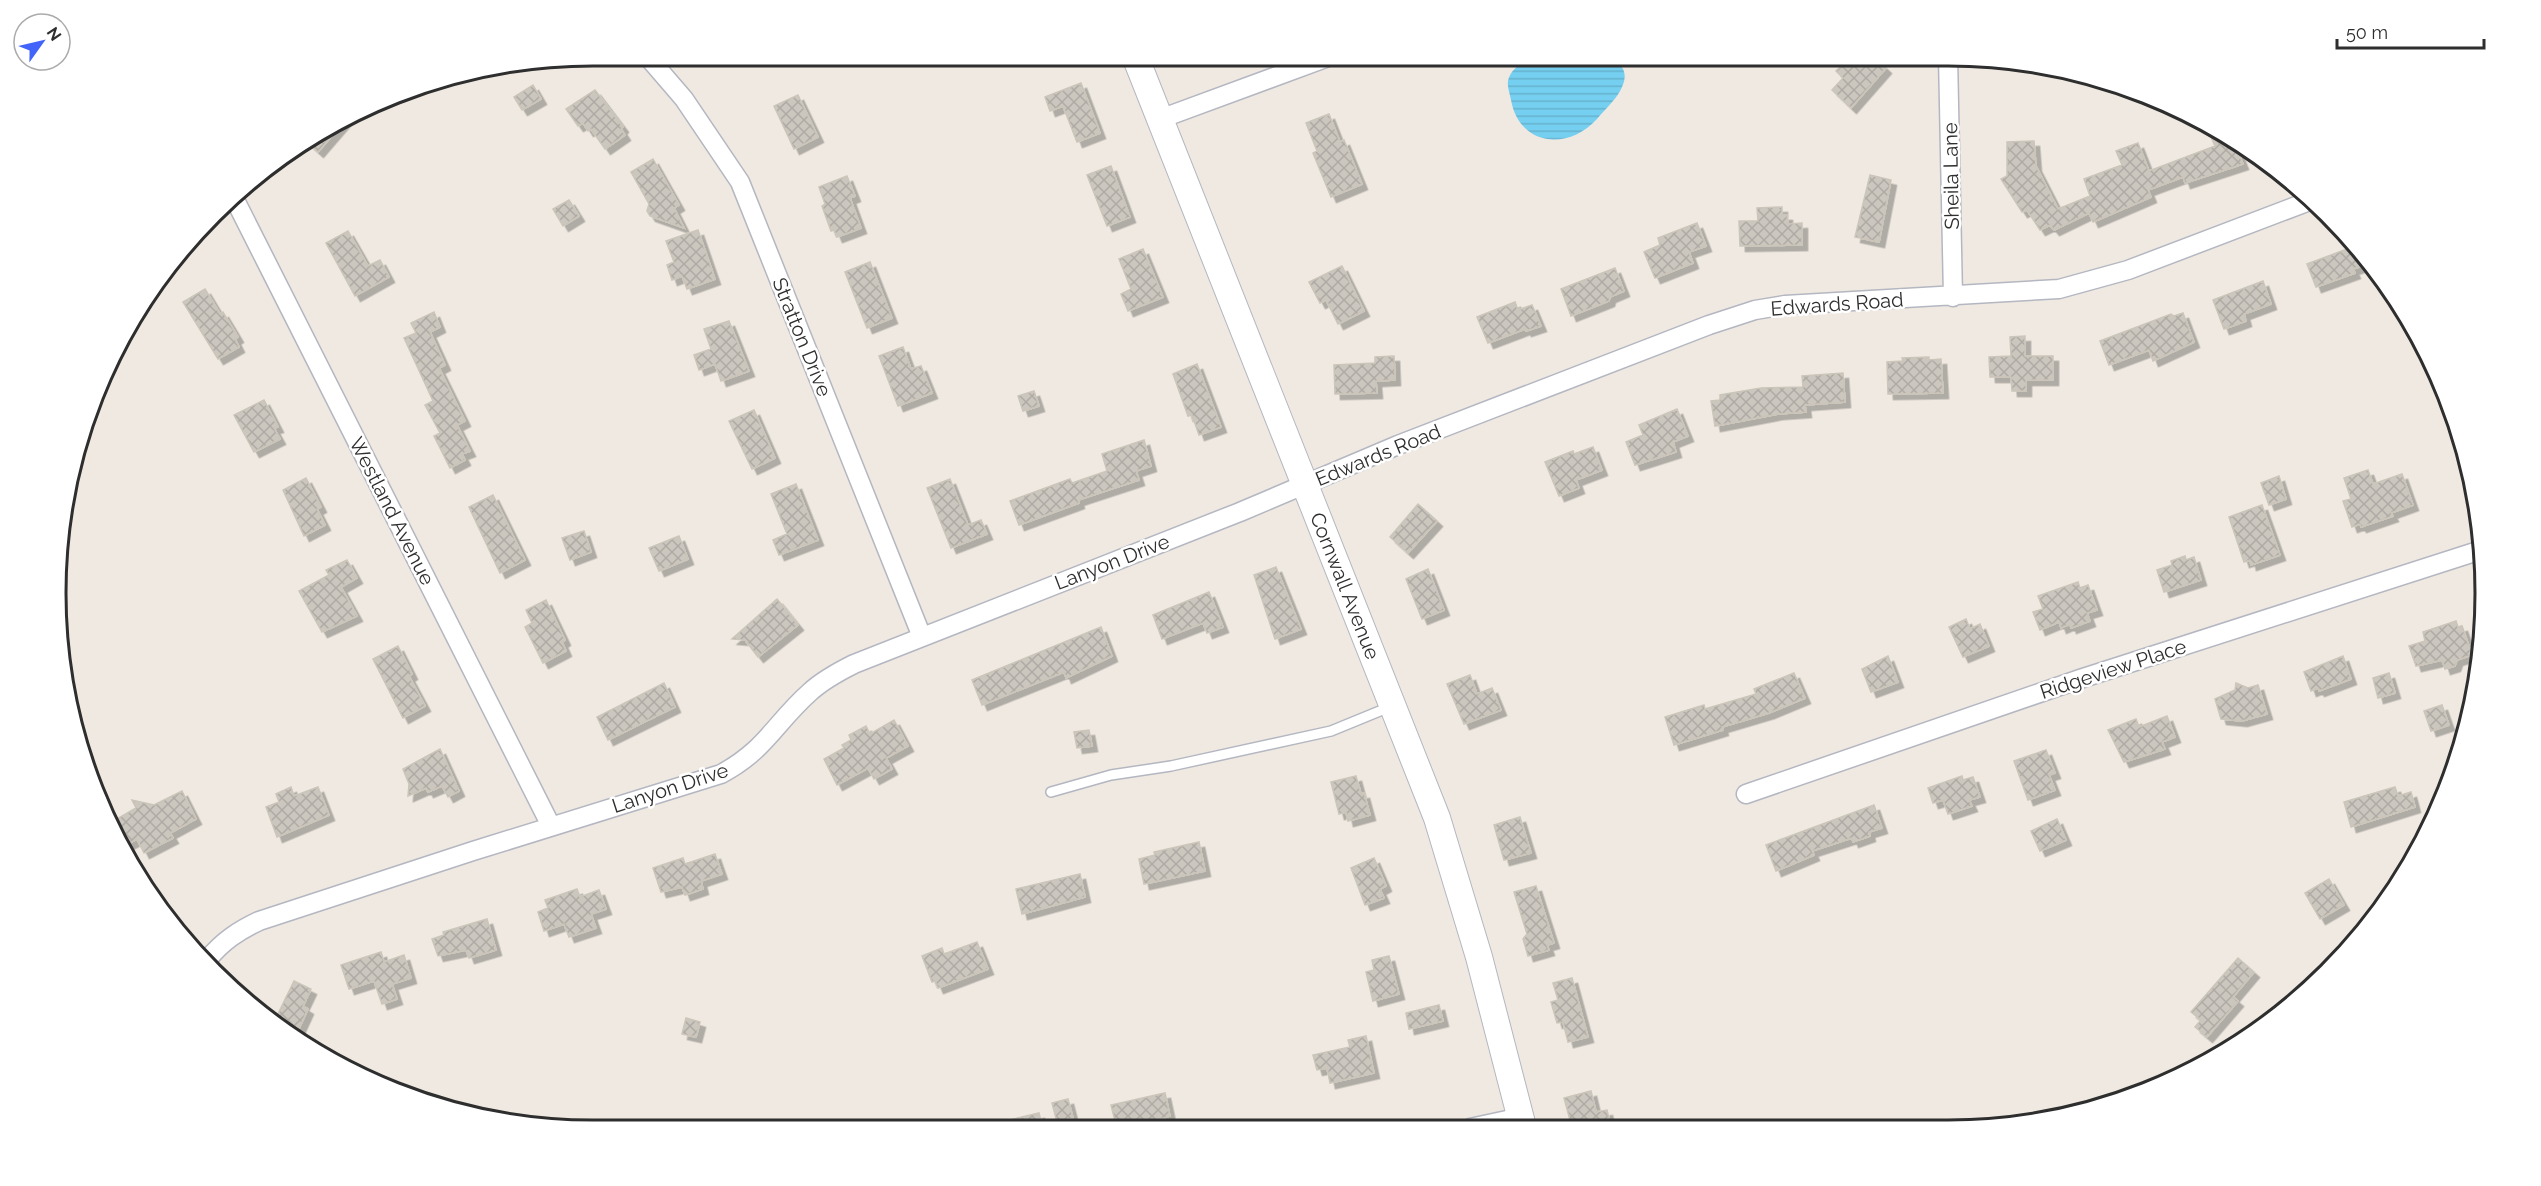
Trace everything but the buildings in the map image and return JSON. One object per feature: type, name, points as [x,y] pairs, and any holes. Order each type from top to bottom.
[{"type":"street","name":"Stratton Drive","points":[[656,66],[684,99],[740,182],[922,637]]},
{"type":"street","name":"Cornwall Avenue","points":[[1139,66],[1394,705],[1457,880],[1521,1120]]},
{"type":"street","points":[[1160,119],[1303,66]]},
{"type":"street","name":"Sheila Lane","points":[[1948,66],[1953,297]]},
{"type":"street","name":"Edwards Road","points":[[1306,484],[1398,445],[1708,325],[1755,310],[1785,305],[1953,297],[2059,289],[2128,270],[2302,204]]},
{"type":"street","name":"Westland Avenue","points":[[237,205],[550,826]]},
{"type":"street","name":"Lanyon Drive","points":[[211,956],[237,932],[259,921],[550,826],[721,774],[743,762],[762,746],[809,693],[830,677],[854,664],[1306,484]]},
{"type":"street","name":"Ridgeview Place","points":[[1746,794],[2080,679],[2473,552]]},
{"type":"lane","points":[[1051,792],[1111,775],[1193,761],[1331,731],[1394,705]]},
{"type":"water","points":[[1517,66],[1620,66],[1624,73],[1622,87],[1617,96],[1585,130],[1559,139],[1546,139],[1524,127],[1516,115],[1508,88],[1511,73]]}]
